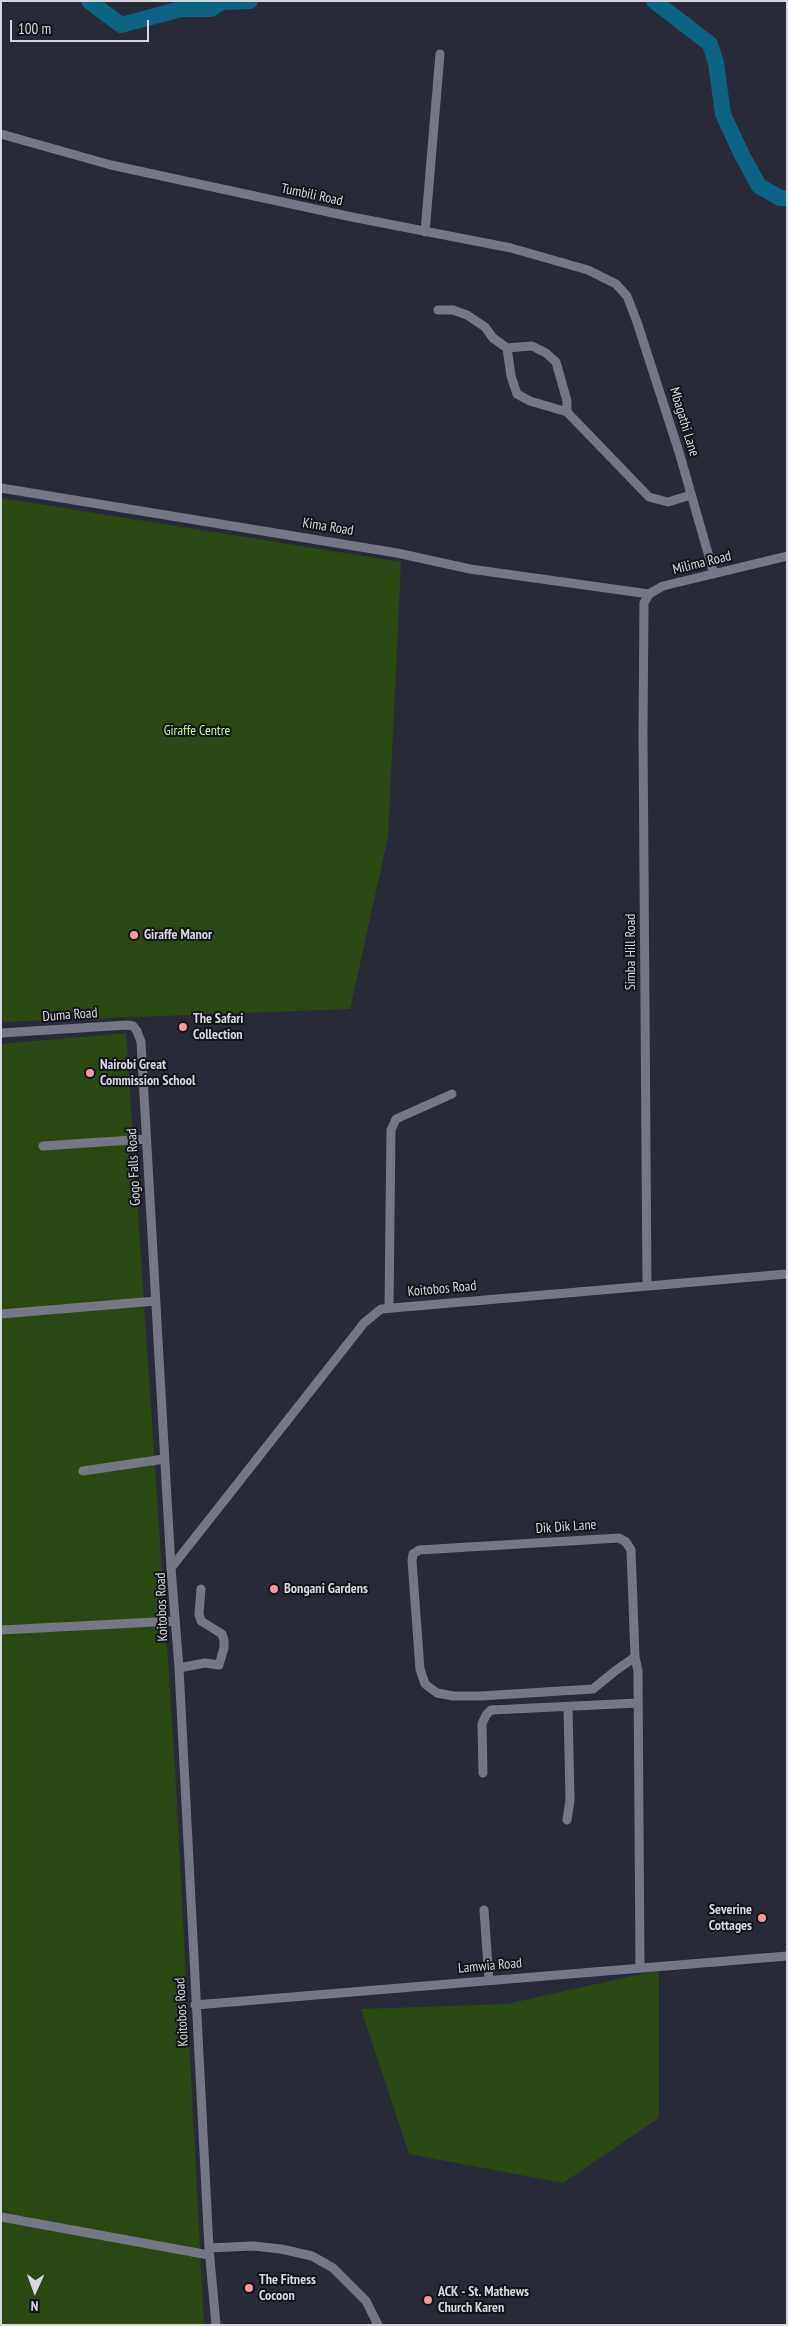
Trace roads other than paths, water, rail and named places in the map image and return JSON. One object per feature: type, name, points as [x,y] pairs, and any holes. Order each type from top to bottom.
[{"type":"street","points":[[425,232],[440,54]]},
{"type":"street","name":"Tumbili Road","points":[[1,134],[111,165],[425,232],[512,248],[588,270],[616,284]]},
{"type":"street","name":"Mbagathi Lane","points":[[616,284],[627,296],[637,322],[714,574]]},
{"type":"street","points":[[438,310],[453,310],[467,315],[485,327],[493,338],[507,348],[532,346],[546,353],[556,362],[567,401],[567,412]]},
{"type":"street","points":[[507,348],[511,376],[517,394],[530,401],[567,412],[649,496],[668,502],[691,495]]},
{"type":"street","name":"Kima Road","points":[[1,488],[397,552],[470,569],[649,594]]},
{"type":"street","name":"Milima Road","points":[[649,594],[663,586],[787,556]]},
{"type":"street","name":"Simba Hill Road","points":[[647,1286],[643,618],[644,604],[649,594]]},
{"type":"street","name":"Duma Road","points":[[1,1033],[127,1025],[133,1026],[137,1031]]},
{"type":"street","name":"Gogo Falls Road","points":[[137,1031],[141,1042],[164,1459],[172,1568]]},
{"type":"street","points":[[389,1307],[391,1130],[396,1120],[452,1094]]},
{"type":"street","points":[[42,1146],[146,1139]]},
{"type":"street","name":"Koitobos Road","points":[[216,2325],[209,2252],[179,1668],[174,1621],[172,1568],[364,1323],[381,1309],[787,1274]]},
{"type":"street","points":[[1,1314],[156,1301]]},
{"type":"street","points":[[83,1471],[164,1459]]},
{"type":"street","name":"Dik Dik Lane","points":[[635,1657],[593,1689],[481,1696],[453,1696],[437,1693],[426,1684],[420,1669],[413,1554],[419,1550],[619,1538],[626,1542],[631,1550],[635,1657],[638,1671],[640,1967]]},
{"type":"street","points":[[179,1668],[205,1663],[219,1665],[224,1648],[222,1634],[201,1621],[199,1614],[201,1589]]},
{"type":"street","points":[[1,1630],[174,1621]]},
{"type":"street","points":[[483,1773],[482,1724],[486,1715],[491,1710],[638,1704]]},
{"type":"street","points":[[567,1820],[570,1800],[568,1708]]},
{"type":"street","points":[[484,1910],[489,1980]]},
{"type":"street","name":"Lamwia Road","points":[[195,2005],[787,1956]]},
{"type":"street","points":[[1,2217],[209,2252],[253,2246],[281,2249],[312,2256],[333,2268],[366,2302],[378,2325]]},
{"type":"waterway","points":[[89,1],[121,25],[181,9],[211,9],[221,2],[250,1]]},
{"type":"waterway","points":[[654,1],[710,44],[716,63],[723,114],[742,155],[759,186],[780,198],[787,198]]},
{"type":"place","name":"Giraffe Manor","points":[[134,935]]},
{"type":"place","name":"The Safari Collection","points":[[183,1027]]},
{"type":"place","name":"Nairobi Great Commission School","points":[[90,1073]]},
{"type":"place","name":"Bongani Gardens","points":[[274,1589]]},
{"type":"place","name":"Severine Cottages","points":[[762,1918]]},
{"type":"place","name":"The Fitness Cocoon","points":[[249,2288]]},
{"type":"place","name":"ACK - St. Mathews Church Karen","points":[[428,2300]]},
{"type":"park label","name":"Giraffe Centre","points":[[197,731]]}]
